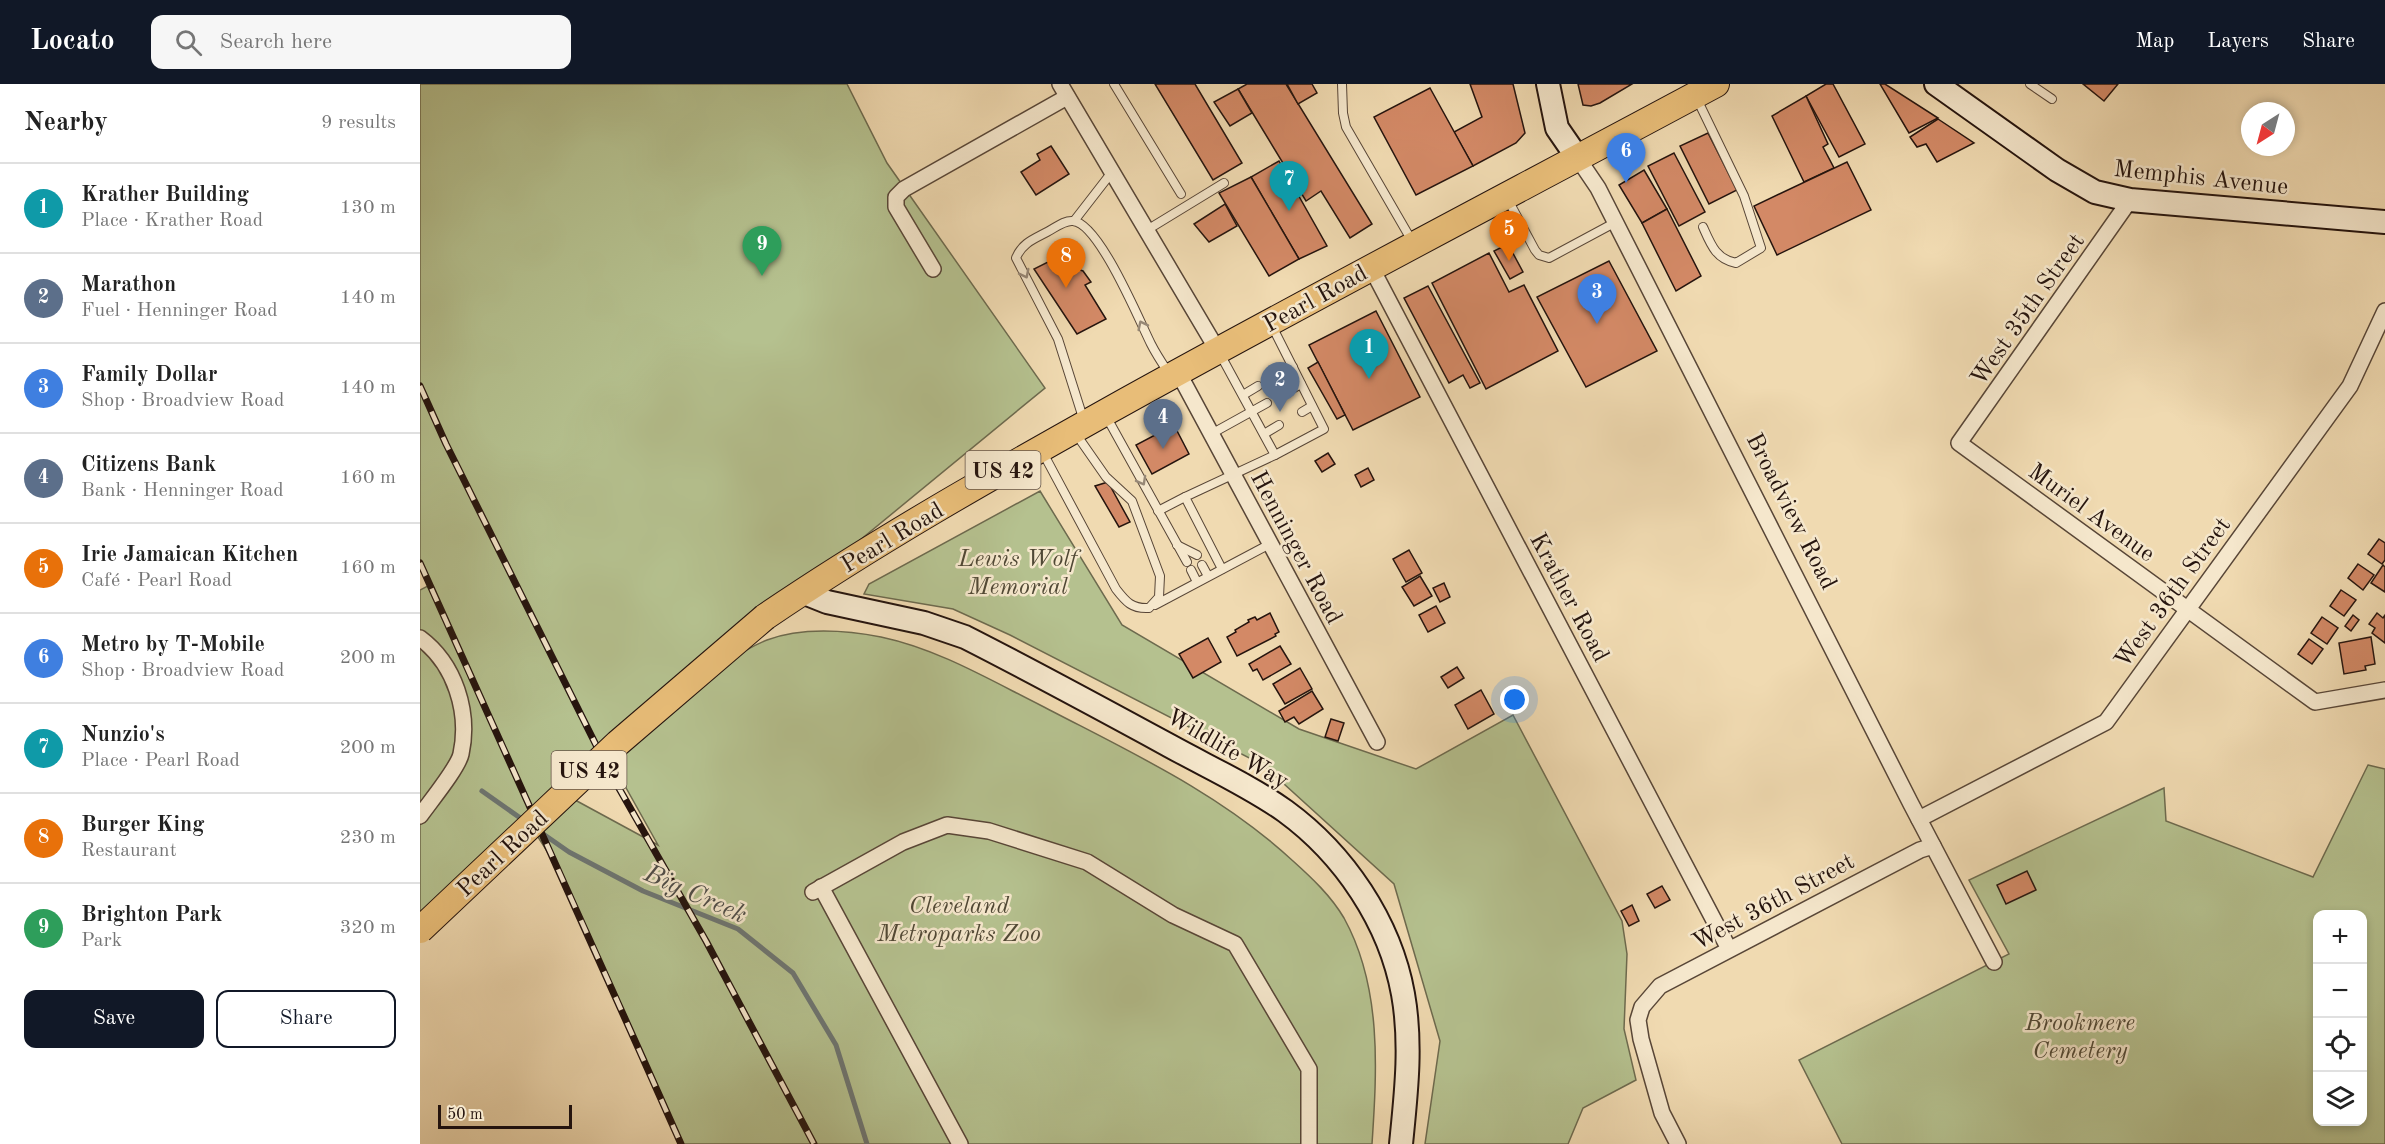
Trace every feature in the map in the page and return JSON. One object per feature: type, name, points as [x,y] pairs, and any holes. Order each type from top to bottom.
[{"type":"main road","name":"Pearl Road","points":[[420,930],[618,743],[765,617],[802,592],[984,480],[1174,374],[1706,90]]},
{"type":"street","name":"Broadview Road","points":[[1548,84],[1557,128],[1598,188],[1616,222],[1994,962]]},
{"type":"street","name":"Memphis Avenue","points":[[1936,84],[2057,170],[2095,192],[2130,200],[2385,222]]},
{"type":"street","points":[[933,269],[896,207],[896,197],[904,189],[1063,90],[1218,351]]},
{"type":"street","name":"West 35th Street","points":[[1959,443],[2130,200]]},
{"type":"street","name":"Krather Road","points":[[1371,267],[1729,949]]},
{"type":"street","name":"West 36th Street","points":[[1919,819],[2106,722],[2350,386],[2385,311]]},
{"type":"street","name":"Henninger Road","points":[[1174,374],[1211,434],[1377,742]]},
{"type":"street","name":"Muriel Avenue","points":[[1959,443],[2315,702],[2385,690]]},
{"type":"street","name":"Wildlife Way","points":[[802,592],[826,602],[924,623],[965,637],[1230,778],[1285,811],[1330,850],[1367,903],[1388,943],[1403,994],[1407,1040],[1407,1083],[1401,1144]]},
{"type":"street","points":[[420,638],[443,660],[459,693],[463,723],[461,756],[420,816]]},
{"type":"street","points":[[960,1144],[817,890],[903,842],[947,825],[989,831],[1087,862],[1173,915],[1235,944],[1309,1069],[1309,1144]]},
{"type":"street","name":"West 36th Street","points":[[1678,1144],[1662,1113],[1641,1039],[1638,1020],[1642,1007],[1660,986],[1920,850],[1933,846]]},
{"type":"lane","points":[[1114,84],[1181,194]]},
{"type":"lane","points":[[1342,84],[1346,127],[1414,244]]},
{"type":"lane","points":[[2034,85],[2052,99]]},
{"type":"lane","points":[[1703,227],[1712,248],[1719,257],[1726,261],[1736,263],[1761,248],[1706,90]]},
{"type":"lane","points":[[1074,221],[1112,172]]},
{"type":"lane","points":[[1147,230],[1224,183]]},
{"type":"lane","points":[[1506,195],[1534,250],[1539,255],[1549,258],[1616,222]]},
{"type":"lane","points":[[1149,608],[1159,597],[1160,576],[1132,501],[1106,477],[1058,339],[1016,258],[1020,249],[1063,223],[1074,221],[1086,228],[1107,254],[1152,345],[1174,374]]},
{"type":"lane","points":[[1158,511],[1218,481],[1233,476],[1324,429],[1270,322]]},
{"type":"lane","points":[[1218,351],[1275,455]]},
{"type":"lane","points":[[1281,374],[1293,367]]},
{"type":"lane","points":[[1290,390],[1301,384]]},
{"type":"lane","points":[[1243,395],[1258,386]]},
{"type":"lane","points":[[1211,434],[1267,403]]},
{"type":"lane","points":[[1302,412],[1312,406]]},
{"type":"lane","points":[[1088,422],[1126,452],[1186,562]]},
{"type":"lane","points":[[1264,434],[1279,425]]},
{"type":"lane","points":[[1041,449],[1116,589],[1126,602],[1138,609],[1149,608],[1270,544]]},
{"type":"lane","points":[[1185,497],[1222,569]]},
{"type":"lane","points":[[1175,544],[1197,555]]},
{"type":"lane","points":[[1202,565],[1208,576]]},
{"type":"lane","points":[[1191,570],[1197,582]]},
{"type":"green space","name":"Cleveland Metroparks Zoo","points":[[420,84],[847,84],[887,163],[1045,388],[736,642],[564,794],[658,845],[611,761],[734,658],[767,640],[809,631],[881,637],[943,657],[1108,740],[1205,794],[1265,837],[1327,895],[1344,918],[1356,944],[1371,1000],[1375,1058],[1372,1144],[681,1144],[561,873],[531,826],[420,930],[420,590],[430,585],[420,563]]},
{"type":"green space","name":"Lewis Wolf Memorial","points":[[1040,491],[1122,625],[1299,729],[1416,769],[1513,715],[1622,921],[1627,954],[1624,1029],[1636,1080],[1583,1108],[1568,1144],[1425,1144],[1440,1041],[1394,884],[1263,765],[1010,635],[953,609],[864,594],[869,584]]},
{"type":"green space","name":"Brookmere Cemetery","points":[[2368,765],[2385,769],[2385,1144],[1842,1144],[1799,1060],[2009,954],[1969,880],[2164,788],[2166,821],[2313,877]]},
{"type":"building","points":[[1155,84],[1195,84],[1242,163],[1213,180]]},
{"type":"building","points":[[1247,84],[1286,84],[1372,224],[1350,238],[1321,191],[1306,201],[1238,89]]},
{"type":"building","points":[[1287,84],[1312,84],[1317,93],[1298,104]]},
{"type":"building","points":[[1470,84],[1513,84],[1525,133],[1516,143],[1473,166],[1454,132],[1482,117]]},
{"type":"building","points":[[1578,84],[1632,84],[1591,106],[1583,105]]},
{"type":"building","points":[[1826,84],[1833,84],[1865,144],[1839,157],[1806,96]]},
{"type":"building","points":[[1880,84],[1885,84],[1938,118],[1909,133]]},
{"type":"building","points":[[2083,84],[2118,84],[2104,101]]},
{"type":"building","points":[[1430,88],[1473,166],[1416,195],[1374,117]]},
{"type":"building","points":[[1238,89],[1252,113],[1230,126],[1214,102]]},
{"type":"building","points":[[1806,96],[1828,144],[1823,147],[1834,168],[1804,182],[1772,116]]},
{"type":"building","points":[[1938,119],[1974,143],[1937,162],[1926,144],[1917,147],[1910,137]]},
{"type":"building","points":[[1708,133],[1737,190],[1709,204],[1680,146]]},
{"type":"building","points":[[1051,146],[1069,174],[1036,195],[1021,172],[1040,160],[1037,154]]},
{"type":"building","points":[[1674,153],[1705,212],[1679,226],[1648,166]]},
{"type":"building","points":[[1279,161],[1327,246],[1299,259],[1251,177]]},
{"type":"building","points":[[1847,162],[1871,210],[1777,255],[1754,206]]},
{"type":"building","points":[[1644,170],[1667,209],[1642,223],[1619,185]]},
{"type":"building","points":[[1251,177],[1299,259],[1269,276],[1219,193]]},
{"type":"building","points":[[1225,204],[1237,226],[1209,242],[1194,224]]},
{"type":"building","points":[[1667,209],[1701,276],[1676,291],[1642,223]]},
{"type":"building","points":[[1508,244],[1523,272],[1510,279],[1494,251]]},
{"type":"building","points":[[1068,252],[1074,268],[1083,271],[1091,282],[1085,285],[1106,319],[1077,334],[1034,269]]},
{"type":"building","points":[[1489,253],[1509,292],[1524,285],[1558,351],[1486,389],[1432,283]]},
{"type":"building","points":[[1609,261],[1657,351],[1586,387],[1537,297]]},
{"type":"building","points":[[1428,286],[1480,383],[1470,388],[1463,375],[1449,383],[1404,298]]},
{"type":"building","points":[[1376,311],[1420,397],[1353,430],[1309,345]]},
{"type":"building","points":[[1318,362],[1345,415],[1337,419],[1308,368]]},
{"type":"building","points":[[1174,425],[1189,454],[1152,474],[1136,445]]},
{"type":"building","points":[[1328,453],[1335,464],[1322,472],[1315,461]]},
{"type":"building","points":[[1368,468],[1374,480],[1361,487],[1355,475]]},
{"type":"building","points":[[1108,482],[1130,522],[1119,527],[1095,486]]},
{"type":"building","points":[[2379,539],[2385,543],[2385,560],[2382,564],[2368,554]]},
{"type":"building","points":[[1409,550],[1422,573],[1406,582],[1393,559]]},
{"type":"building","points":[[2358,564],[2374,575],[2363,590],[2348,578]]},
{"type":"building","points":[[2383,565],[2385,567],[2385,592],[2371,583]]},
{"type":"building","points":[[1420,576],[1432,596],[1414,606],[1402,587]]},
{"type":"building","points":[[1444,583],[1450,597],[1440,602],[1433,588]]},
{"type":"building","points":[[2341,590],[2356,600],[2344,616],[2330,606]]},
{"type":"building","points":[[1436,606],[1445,623],[1428,632],[1419,615]]},
{"type":"building","points":[[1270,613],[1279,632],[1275,634],[1276,636],[1237,656],[1227,637],[1249,622],[1248,620],[1255,617],[1257,620]]},
{"type":"building","points":[[2377,613],[2383,618],[2385,615],[2385,643],[2372,633],[2375,628],[2369,624]]},
{"type":"building","points":[[2353,615],[2359,620],[2351,631],[2345,626]]},
{"type":"building","points":[[2322,617],[2338,628],[2327,644],[2311,633]]},
{"type":"building","points":[[2371,637],[2375,664],[2365,666],[2366,670],[2344,674],[2339,643]]},
{"type":"building","points":[[1208,638],[1221,662],[1193,678],[1179,654]]},
{"type":"building","points":[[2309,639],[2323,649],[2312,664],[2298,654]]},
{"type":"building","points":[[1280,646],[1291,664],[1263,680],[1257,669],[1253,671],[1249,664]]},
{"type":"building","points":[[1457,667],[1464,678],[1448,688],[1441,677]]},
{"type":"building","points":[[1300,668],[1312,689],[1285,704],[1273,684]]},
{"type":"building","points":[[1481,690],[1494,714],[1468,729],[1455,705]]},
{"type":"building","points":[[1312,691],[1323,709],[1299,724],[1294,717],[1285,722],[1279,711]]},
{"type":"building","points":[[1331,719],[1344,723],[1338,741],[1325,737]]},
{"type":"building","points":[[2027,871],[2036,890],[2006,904],[1997,885]]},
{"type":"building","points":[[1662,886],[1670,900],[1655,908],[1647,894]]},
{"type":"building","points":[[1632,905],[1639,921],[1629,926],[1621,911]]},
{"type":"waterway","name":"Big Creek","points":[[482,791],[526,822]]},
{"type":"waterway","name":"Big Creek","points":[[536,829],[569,852],[643,891],[738,929],[793,973],[836,1045],[867,1144]]},
{"type":"railway","points":[[420,386],[446,444],[608,769],[706,941],[814,1144]]},
{"type":"railway","points":[[420,563],[681,1144]]},
{"type":"place","name":"Metro by T-Mobile","points":[[1626,183]]},
{"type":"place","name":"Nunzio's","points":[[1289,211]]},
{"type":"place","name":"Irie Jamaican Kitchen","points":[[1509,261]]},
{"type":"place","name":"Brighton Park","points":[[762,276]]},
{"type":"place","name":"Burger King","points":[[1066,288]]},
{"type":"place","name":"Family Dollar","points":[[1597,324]]},
{"type":"place","name":"Krather Building","points":[[1369,379]]},
{"type":"place","name":"Marathon","points":[[1280,412]]},
{"type":"place","name":"Citizens Bank","points":[[1163,449]]}]
